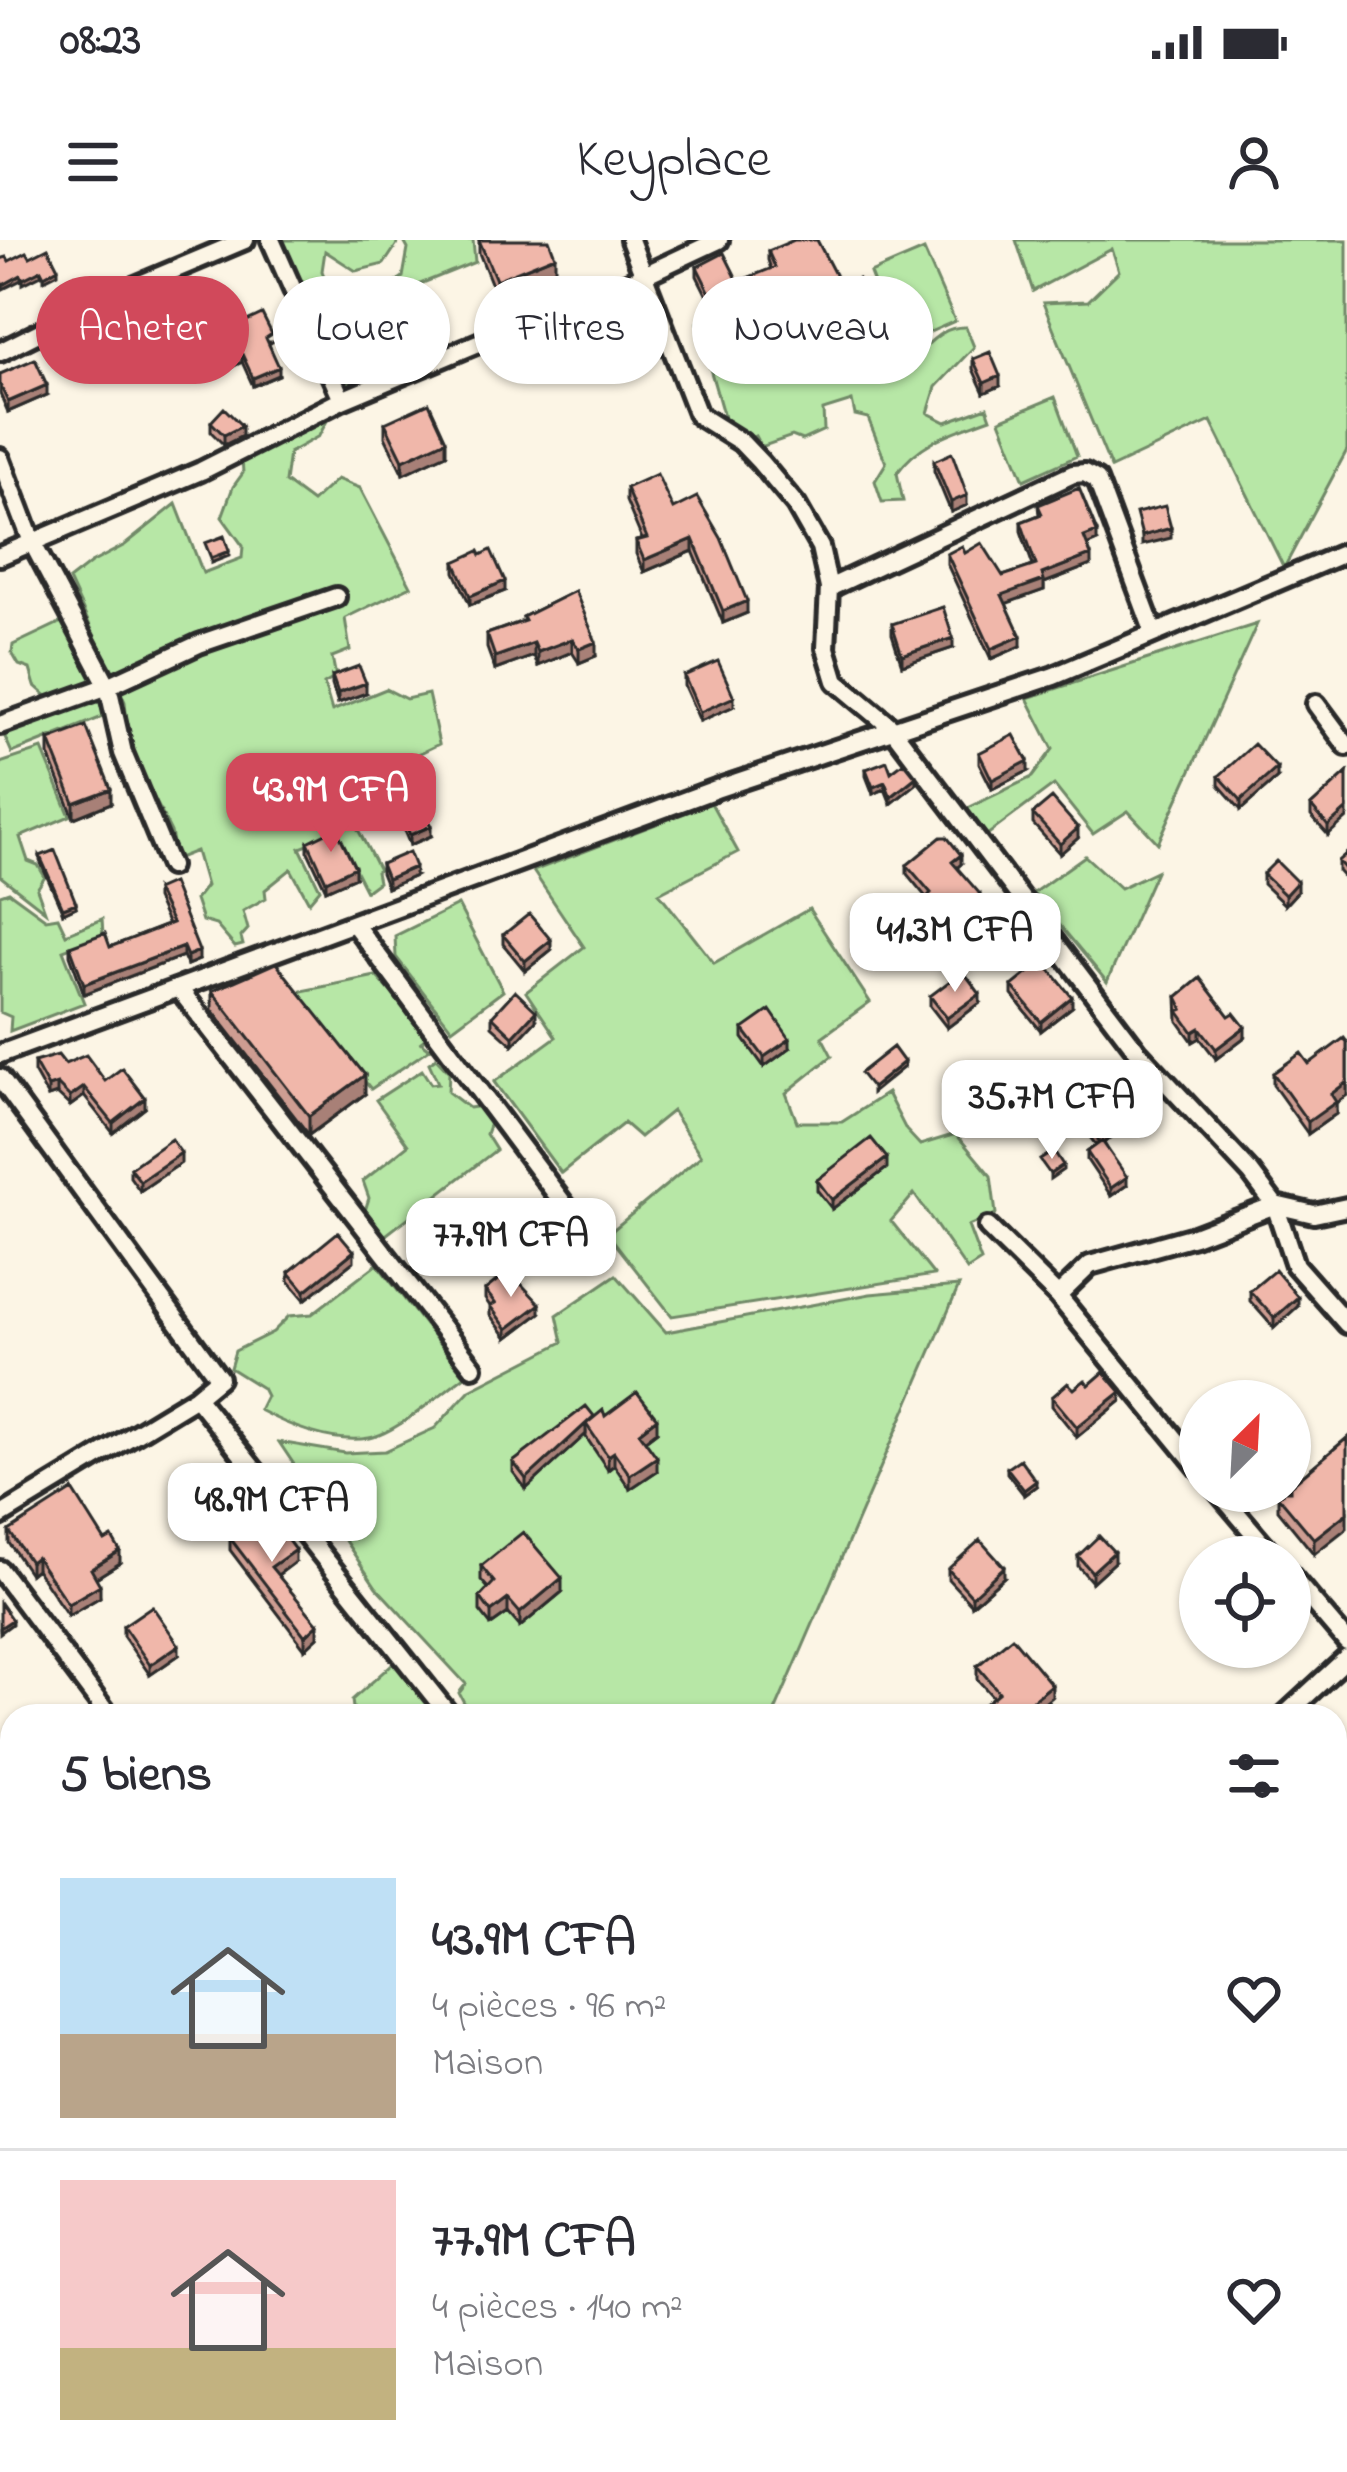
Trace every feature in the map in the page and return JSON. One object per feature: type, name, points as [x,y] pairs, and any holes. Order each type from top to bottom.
[{"type":"street","points":[[0,352],[112,296],[245,240]]},
{"type":"street","points":[[272,240],[342,400]]},
{"type":"street","points":[[629,240],[698,415],[741,442],[796,505],[820,547],[829,588],[829,665],[836,681],[891,727],[1138,1052],[1275,1204],[1294,1265],[1347,1324]]},
{"type":"street","points":[[0,556],[201,471],[342,400],[574,308],[719,240]]},
{"type":"street","points":[[0,458],[32,542],[108,686],[123,753],[170,866]]},
{"type":"street","points":[[829,588],[1073,474],[1084,473],[1096,480],[1154,633]]},
{"type":"street","points":[[0,1054],[891,727],[1054,676],[1347,552]]},
{"type":"street","points":[[0,725],[108,686],[199,644],[336,597]]},
{"type":"street","points":[[1316,704],[1347,746]]},
{"type":"street","points":[[356,925],[599,1251]]},
{"type":"street","points":[[180,990],[473,1367]]},
{"type":"street","points":[[0,1078],[219,1378],[196,1397],[0,1516]]},
{"type":"street","points":[[1058,1296],[1090,1265],[1194,1236],[1275,1204],[1314,1214],[1347,1207]]},
{"type":"street","points":[[988,1227],[1058,1296],[1179,1443]]},
{"type":"street","points":[[196,1397],[440,1704]]},
{"type":"street","points":[[1236,1512],[1256,1536]]},
{"type":"street","points":[[0,1570],[100,1704]]},
{"type":"street","points":[[1311,1600],[1347,1642]]},
{"type":"street","points":[[1297,1704],[1347,1658]]},
{"type":"green space","points":[[280,240],[400,240],[384,264],[356,271],[325,251],[324,276],[296,276]]},
{"type":"green space","points":[[403,240],[473,240],[475,262],[440,276],[403,276],[408,249]]},
{"type":"green space","points":[[1016,240],[1347,240],[1347,450],[1284,568],[1211,421],[1111,468],[1043,303],[1088,301],[1119,271],[1112,249],[1033,291]]},
{"type":"green space","points":[[924,250],[955,321],[933,331],[933,276],[870,273]]},
{"type":"green space","points":[[966,327],[974,347],[936,387],[928,413],[946,422],[987,407],[991,418],[917,452],[897,473],[903,501],[882,502],[875,481],[886,463],[868,418],[855,415],[852,401],[823,410],[824,430],[802,440],[792,436],[761,447],[755,436],[744,441],[727,428],[714,384],[933,384],[933,341]]},
{"type":"green space","points":[[1055,397],[1077,456],[1024,480],[1000,420]]},
{"type":"green space","points":[[330,415],[319,436],[289,453],[285,482],[312,502],[337,479],[360,488],[411,586],[345,618],[350,650],[332,657],[336,677],[324,684],[332,711],[386,689],[406,699],[428,694],[439,744],[351,786],[358,807],[351,816],[379,870],[378,882],[366,891],[337,834],[300,848],[320,889],[309,902],[291,869],[265,890],[266,898],[243,911],[248,929],[241,937],[243,945],[235,947],[216,925],[202,921],[195,900],[206,886],[196,851],[176,859],[171,832],[129,747],[125,702],[69,580],[125,545],[176,504],[203,573],[242,558],[243,546],[222,517],[243,473],[242,458]]},
{"type":"green space","points":[[66,620],[93,666],[105,716],[12,753],[2,730],[51,700],[35,686],[30,669],[19,665],[13,645]]},
{"type":"green space","points":[[1257,624],[1158,843],[1128,811],[1093,834],[1054,785],[987,835],[966,809],[1032,777],[1053,749],[1027,698]]},
{"type":"green space","points":[[42,749],[70,816],[20,837],[28,861],[38,865],[45,877],[37,889],[45,911],[0,876],[0,763]]},
{"type":"green space","points":[[711,803],[738,852],[659,893],[714,963],[809,909],[870,1002],[822,1037],[832,1056],[786,1093],[797,1122],[842,1122],[887,1093],[906,1130],[920,1145],[956,1134],[991,1176],[996,1214],[968,1226],[981,1261],[967,1270],[914,1194],[891,1221],[934,1275],[672,1316],[608,1234],[701,1156],[672,1111],[640,1137],[624,1123],[561,1173],[494,1082],[556,1037],[526,992],[584,947],[533,871]]},
{"type":"green space","points":[[1085,856],[1120,888],[1156,871],[1107,982],[1033,893]]},
{"type":"green space","points":[[9,892],[46,919],[58,917],[66,934],[102,919],[103,935],[63,950],[84,1003],[10,1031],[11,1017],[0,1012],[0,895]]},
{"type":"green space","points":[[458,905],[503,991],[452,1029],[396,957],[395,936]]},
{"type":"green space","points":[[376,976],[431,1034],[421,1042],[430,1049],[371,1089],[292,993]]},
{"type":"green space","points":[[436,1058],[449,1072],[448,1092],[469,1108],[482,1106],[492,1117],[486,1134],[496,1150],[382,1238],[363,1217],[369,1198],[363,1181],[408,1145],[376,1100],[422,1070],[431,1084],[438,1083],[429,1063]]},
{"type":"green space","points":[[377,1264],[465,1376],[405,1421],[369,1438],[312,1433],[259,1410],[266,1396],[262,1388],[230,1368],[235,1351],[273,1332],[289,1316],[312,1314]]},
{"type":"green space","points":[[616,1275],[666,1332],[870,1294],[959,1286],[778,1704],[465,1704],[459,1693],[466,1684],[376,1587],[279,1442],[345,1453],[385,1451],[435,1428],[470,1390],[563,1342],[557,1315]]},
{"type":"green space","points":[[401,1656],[440,1704],[352,1704]]},
{"type":"building","points":[[479,240],[549,240],[555,256],[506,276],[494,276]]},
{"type":"building","points":[[794,240],[817,240],[836,276],[752,276],[775,267],[768,251]]},
{"type":"building","points":[[48,248],[58,268],[44,276],[41,270],[23,279],[21,275],[3,285],[0,259],[9,261],[27,252],[30,257]]},
{"type":"building","points":[[724,253],[736,276],[702,276],[697,267]]},
{"type":"building","points":[[262,314],[272,334],[266,338],[273,370],[253,378],[249,369],[249,320]]},
{"type":"building","points":[[990,352],[1000,376],[984,383],[973,359]]},
{"type":"building","points":[[35,359],[36,384],[47,385],[8,402],[0,374]]},
{"type":"building","points":[[429,403],[446,440],[403,460],[385,423]]},
{"type":"building","points":[[224,408],[242,426],[224,435],[211,422]]},
{"type":"building","points":[[952,453],[967,495],[951,502],[934,461]]},
{"type":"building","points":[[657,474],[673,509],[697,497],[721,538],[747,601],[723,611],[693,539],[644,560],[636,541],[647,538],[626,488]]},
{"type":"building","points":[[1079,488],[1097,532],[1084,537],[1091,555],[1002,595],[1021,636],[991,649],[947,554],[962,546],[965,553],[982,543],[1003,576],[1036,565],[1021,522],[1042,514],[1038,505]]},
{"type":"building","points":[[1165,506],[1171,528],[1142,536],[1136,513]]},
{"type":"building","points":[[224,536],[229,551],[211,558],[205,543]]},
{"type":"building","points":[[491,550],[505,581],[470,596],[455,562]]},
{"type":"building","points":[[575,591],[596,642],[579,649],[572,639],[538,652],[534,643],[495,657],[487,634],[525,621],[523,617]]},
{"type":"building","points":[[943,607],[953,638],[902,655],[892,624]]},
{"type":"building","points":[[718,661],[734,697],[700,712],[684,676]]},
{"type":"building","points":[[359,666],[366,683],[338,693],[332,676]]},
{"type":"building","points":[[86,726],[111,789],[74,803],[49,740]]},
{"type":"building","points":[[1014,735],[1028,761],[992,780],[979,753]]},
{"type":"building","points":[[1254,744],[1277,768],[1241,800],[1219,776]]},
{"type":"building","points":[[887,761],[891,772],[904,762],[916,777],[891,797],[885,782],[873,787],[866,769]]},
{"type":"building","points":[[297,766],[307,792],[289,798],[279,773]]},
{"type":"building","points":[[1347,773],[1347,809],[1328,826],[1311,806]]},
{"type":"building","points":[[1052,798],[1078,828],[1060,844],[1033,814]]},
{"type":"building","points":[[419,800],[431,826],[410,835],[399,809]]},
{"type":"building","points":[[336,828],[355,867],[326,881],[308,842]]},
{"type":"building","points":[[947,837],[961,855],[952,862],[980,894],[946,924],[924,900],[931,893],[907,865]]},
{"type":"building","points":[[55,850],[76,903],[63,908],[40,856]]},
{"type":"building","points":[[409,852],[415,867],[387,879],[381,864]]},
{"type":"building","points":[[1276,861],[1297,882],[1285,895],[1263,874]]},
{"type":"building","points":[[172,883],[199,951],[187,956],[183,947],[84,984],[70,946],[105,933],[110,947],[172,923],[156,890]]},
{"type":"building","points":[[529,914],[551,940],[525,961],[503,935]]},
{"type":"building","points":[[1043,961],[1072,997],[1041,1022],[1012,986]]},
{"type":"building","points":[[276,963],[365,1075],[309,1116],[212,991]]},
{"type":"building","points":[[963,971],[980,994],[947,1018],[930,996]]},
{"type":"building","points":[[1200,978],[1229,1016],[1234,1013],[1245,1027],[1216,1049],[1200,1028],[1193,1032],[1178,1011],[1183,1009],[1177,997]]},
{"type":"building","points":[[515,991],[536,1011],[513,1036],[492,1016]]},
{"type":"building","points":[[770,1010],[790,1039],[764,1057],[743,1029]]},
{"type":"building","points":[[1344,1038],[1347,1082],[1331,1094],[1336,1102],[1308,1122],[1273,1073],[1301,1053],[1309,1064]]},
{"type":"building","points":[[893,1047],[904,1062],[872,1088],[860,1073]]},
{"type":"building","points":[[58,1055],[65,1064],[86,1055],[105,1081],[122,1068],[145,1098],[113,1123],[84,1087],[70,1097],[57,1084],[48,1087],[34,1062]]},
{"type":"building","points":[[1078,1077],[1094,1098],[1088,1102],[1097,1117],[1105,1112],[1114,1124],[1098,1138],[1061,1089]]},
{"type":"building","points":[[871,1138],[887,1158],[832,1200],[817,1180]]},
{"type":"building","points":[[171,1139],[181,1153],[140,1181],[130,1168]]},
{"type":"building","points":[[1102,1141],[1127,1177],[1111,1188],[1087,1152]]},
{"type":"building","points":[[1054,1151],[1063,1165],[1050,1174],[1040,1160]]},
{"type":"building","points":[[338,1232],[354,1251],[305,1291],[289,1272]]},
{"type":"building","points":[[1275,1270],[1298,1297],[1274,1318],[1250,1291]]},
{"type":"building","points":[[509,1271],[540,1304],[507,1329],[485,1290]]},
{"type":"building","points":[[1104,1372],[1121,1392],[1077,1427],[1052,1397],[1068,1383],[1074,1389],[1085,1380],[1089,1385]]},
{"type":"building","points":[[637,1392],[657,1418],[639,1432],[657,1457],[630,1475],[614,1452],[608,1456],[586,1424]]},
{"type":"building","points":[[586,1406],[594,1416],[526,1479],[513,1462]]},
{"type":"building","points":[[1347,1438],[1347,1513],[1314,1539],[1291,1512],[1311,1512],[1311,1468]]},
{"type":"building","points":[[1020,1459],[1036,1481],[1024,1490],[1007,1468]]},
{"type":"building","points":[[73,1490],[105,1541],[112,1537],[120,1551],[91,1569],[100,1585],[68,1604],[36,1557],[30,1562],[9,1531]]},
{"type":"building","points":[[266,1511],[295,1550],[271,1567],[318,1624],[305,1636],[230,1538]]},
{"type":"building","points":[[523,1532],[562,1578],[520,1613],[508,1599],[491,1612],[480,1597],[494,1582],[481,1566]]},
{"type":"building","points":[[1099,1536],[1114,1552],[1092,1572],[1078,1556]]},
{"type":"building","points":[[980,1540],[1004,1567],[972,1596],[948,1569]]},
{"type":"building","points":[[0,1603],[12,1620],[0,1628]]},
{"type":"building","points":[[152,1606],[179,1645],[150,1665],[123,1626]]},
{"type":"building","points":[[1012,1637],[1052,1685],[1028,1704],[985,1704],[999,1692],[977,1666]]}]
